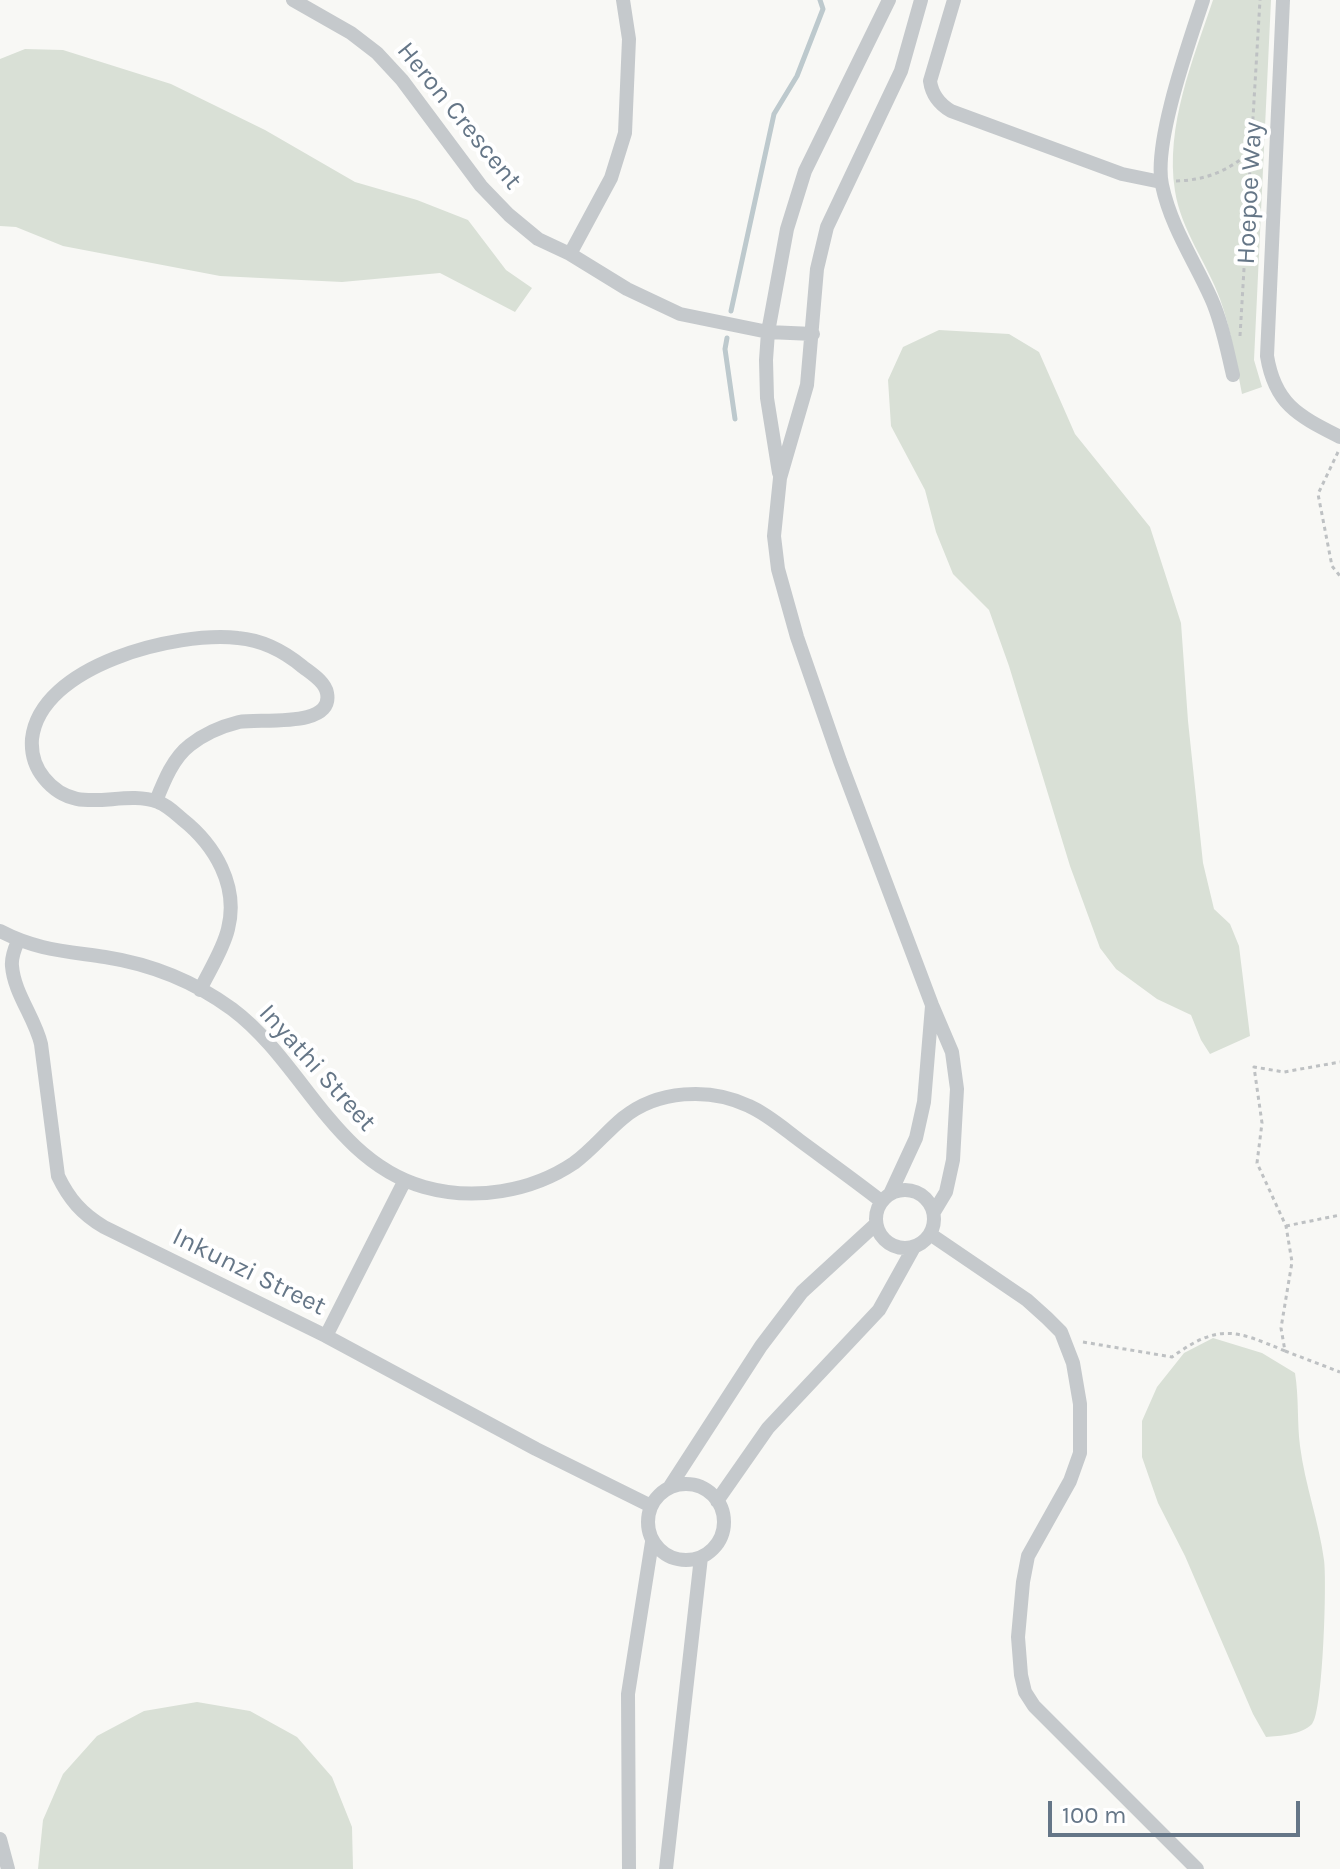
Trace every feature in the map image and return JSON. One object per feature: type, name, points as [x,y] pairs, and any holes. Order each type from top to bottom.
[{"type":"street","name":"Heron Crescent","points":[[293,0],[351,33],[377,53],[402,80],[481,186],[538,239],[570,254],[627,289],[680,314],[768,332],[813,334]]},
{"type":"street","points":[[570,254],[611,178],[625,133],[629,39],[623,0]]},
{"type":"street","points":[[780,478],[767,398],[768,332],[787,229],[805,171],[889,0]]},
{"type":"street","points":[[717,1501],[768,1428],[879,1310],[914,1247],[934,1228],[934,1212],[946,1192],[953,1160],[957,1089],[952,1052],[840,761],[797,637],[778,569],[774,536],[780,478],[807,385],[817,269],[827,227],[901,71],[921,0]]},
{"type":"street","points":[[954,0],[930,81],[931,89],[942,106],[1122,174],[1161,182]]},
{"type":"street","points":[[1203,0],[1179,73],[1166,132],[1161,182],[1171,218],[1212,299],[1233,375]]},
{"type":"street","name":"Hoepoe Way","points":[[1283,0],[1267,356],[1275,387],[1284,402],[1298,415],[1340,437]]},
{"type":"street","points":[[156,801],[164,779],[189,746],[220,728],[241,721],[308,718],[324,707],[327,691],[321,682],[297,662],[262,643],[217,636],[182,638],[123,654],[58,690],[37,719],[32,755],[46,781],[59,791],[82,800],[156,801],[200,833],[215,854],[226,875],[230,914],[228,931],[200,990]]},
{"type":"street","name":"Inyathi Street","points":[[0,931],[41,949],[106,957],[150,967],[200,990],[231,1009],[256,1029],[278,1053],[342,1136],[367,1159],[405,1180],[448,1192],[478,1194],[533,1185],[576,1162],[625,1116],[662,1099],[705,1093],[750,1106],[886,1197]]},
{"type":"street","name":"Inkunzi Street","points":[[18,941],[12,966],[41,1044],[55,1163],[67,1195],[78,1209],[104,1227],[326,1336],[536,1449],[651,1506]]},
{"type":"street","points":[[914,1247],[889,1244],[883,1239],[876,1224],[876,1212],[916,1138],[924,1102],[932,1005]]},
{"type":"street","points":[[326,1336],[405,1180]]},
{"type":"street","points":[[886,1197],[900,1190],[917,1192],[925,1197],[934,1212]]},
{"type":"street","points":[[669,1488],[761,1346],[802,1292],[876,1224]]},
{"type":"street","points":[[930,1234],[1027,1300],[1061,1332],[1067,1343],[1080,1404],[1080,1453],[1070,1481],[1028,1556],[1018,1637],[1025,1692],[1034,1706],[1197,1869]]},
{"type":"street","points":[[629,1869],[628,1694],[652,1542],[647,1518],[658,1495],[669,1488],[690,1484],[710,1492],[717,1501],[722,1511],[722,1533],[710,1552],[701,1557],[679,1560],[669,1557],[652,1542]]},
{"type":"street","points":[[666,1869],[701,1557]]},
{"type":"street","points":[[0,1839],[8,1869]]},
{"type":"path","points":[[1240,344],[1260,0]]},
{"type":"path","points":[[1161,182],[1211,177],[1227,170],[1251,151]]},
{"type":"path","points":[[1340,449],[1318,494],[1332,566],[1340,576]]},
{"type":"path","points":[[1285,1351],[1281,1328],[1292,1262],[1286,1226],[1257,1163],[1262,1123],[1254,1067],[1284,1072],[1340,1062]]},
{"type":"path","points":[[1286,1226],[1340,1215]]},
{"type":"path","points":[[1067,1343],[1077,1341],[1172,1357],[1213,1333],[1244,1333],[1340,1372]]},
{"type":"shaded area","points":[[1213,0],[1271,0],[1254,360],[1262,387],[1242,394],[1224,310],[1178,205],[1173,167],[1177,118]]},
{"type":"shaded area","points":[[25,49],[63,50],[171,84],[265,130],[355,182],[417,200],[468,220],[506,270],[532,288],[515,312],[440,273],[342,282],[220,276],[63,246],[16,227],[0,226],[0,59]]},
{"type":"shaded area","points":[[939,330],[1009,334],[1039,352],[1075,434],[1150,527],[1181,623],[1203,863],[1214,909],[1230,924],[1239,946],[1250,1036],[1210,1054],[1191,1015],[1157,999],[1116,969],[1100,948],[1070,866],[989,610],[953,574],[936,532],[925,490],[891,426],[888,380],[903,347]]},
{"type":"shaded area","points":[[1213,1338],[1262,1353],[1295,1373],[1300,1446],[1322,1546],[1325,1593],[1316,1715],[1307,1728],[1290,1734],[1266,1737],[1253,1714],[1185,1556],[1158,1503],[1142,1457],[1142,1421],[1157,1387],[1184,1353]]},
{"type":"shaded area","points":[[197,1702],[250,1711],[297,1737],[332,1777],[352,1827],[353,1869],[38,1869],[43,1820],[63,1774],[97,1736],[144,1711]]},
{"type":"waterway","points":[[731,311],[774,114],[797,76],[823,9],[820,0]]},
{"type":"waterway","points":[[727,338],[725,349],[735,419]]}]
